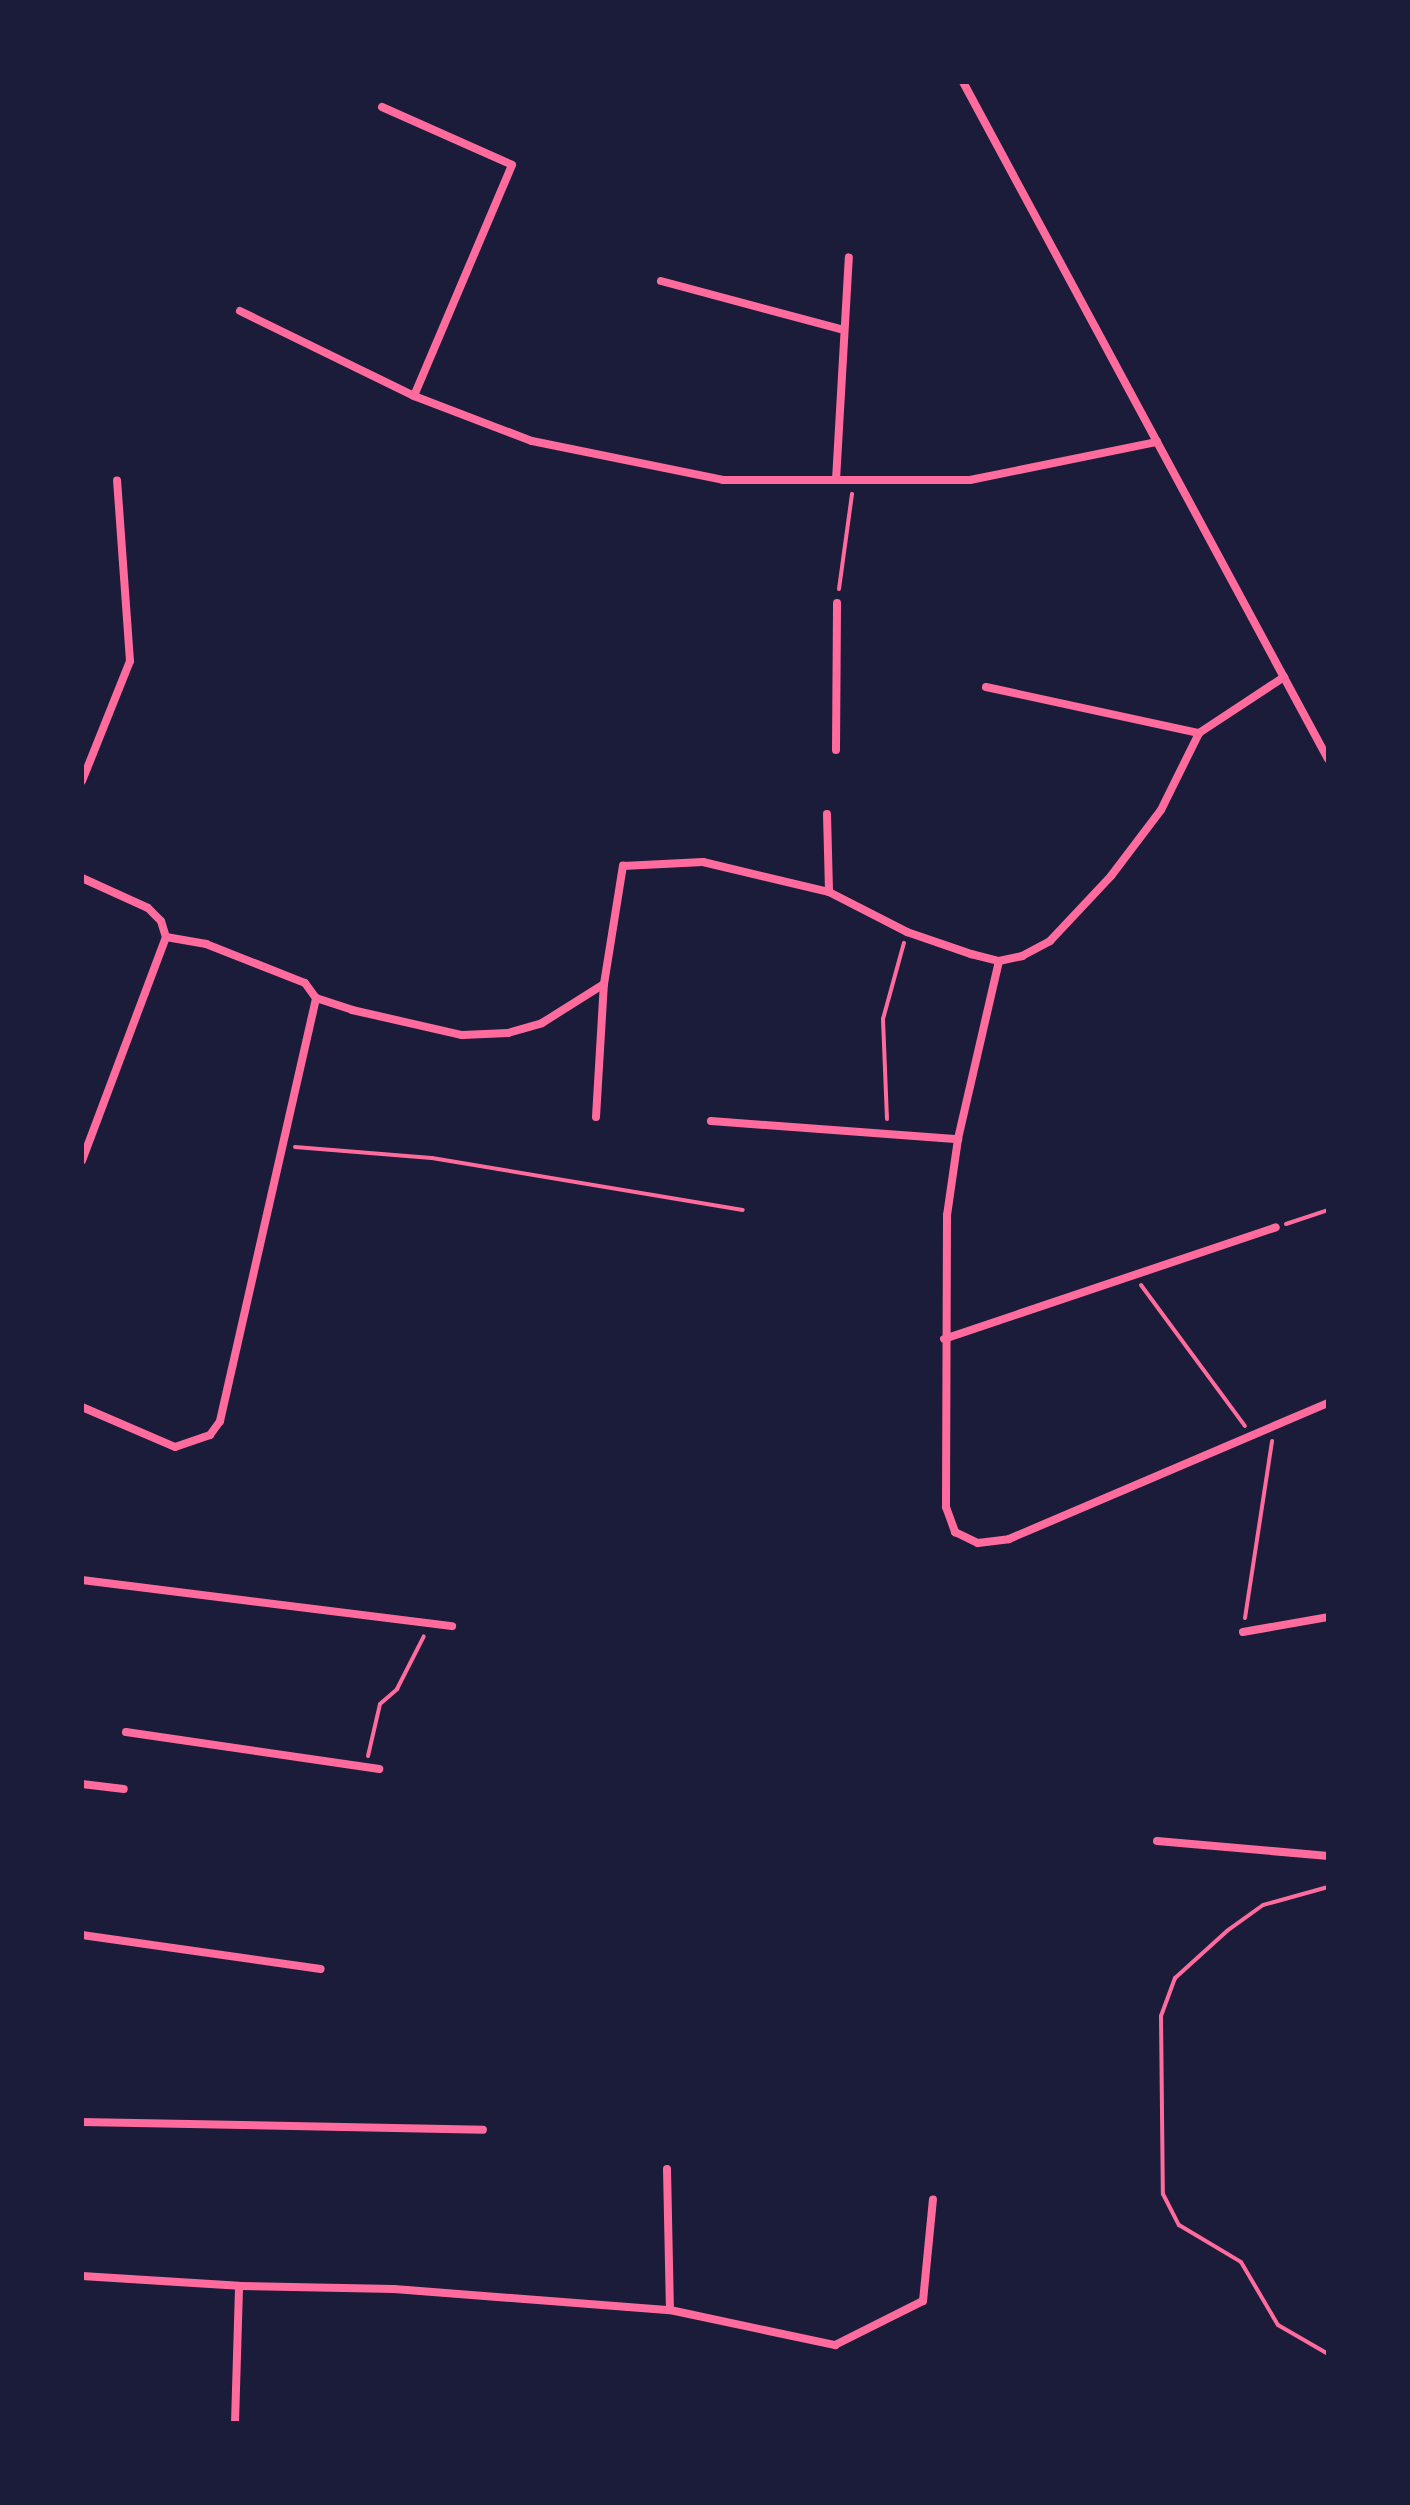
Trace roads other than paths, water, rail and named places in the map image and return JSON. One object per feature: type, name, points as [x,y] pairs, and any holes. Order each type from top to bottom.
[{"type":"street","points":[[963,82],[1328,759]]},
{"type":"street","points":[[382,107],[512,165],[414,396]]},
{"type":"street","points":[[836,480],[849,257]]},
{"type":"street","points":[[661,281],[844,330]]},
{"type":"street","points":[[240,311],[414,396],[532,441],[723,480],[970,480],[1157,442]]},
{"type":"street","points":[[82,781],[130,661],[117,480]]},
{"type":"street","points":[[836,750],[837,603]]},
{"type":"street","points":[[596,1117],[604,984],[623,866],[703,862],[829,892],[907,932],[999,961],[1022,956],[1050,941],[1111,876],[1161,810],[1199,733],[1284,677]]},
{"type":"street","points":[[986,687],[1199,733]]},
{"type":"street","points":[[827,814],[829,892]]},
{"type":"street","points":[[82,878],[148,908],[161,921],[166,937],[82,1161]]},
{"type":"street","points":[[166,937],[206,944],[305,983],[316,998],[394,1023],[485,1036],[542,1023],[604,984]]},
{"type":"street","points":[[999,961],[958,1139],[947,1215],[944,1339],[946,1507],[955,1532],[978,1543],[1009,1539],[1328,1403]]},
{"type":"street","points":[[82,1407],[175,1447],[210,1435],[228,1396],[316,998]]},
{"type":"street","points":[[711,1121],[958,1139]]},
{"type":"street","points":[[944,1339],[1276,1227]]},
{"type":"street","points":[[82,1580],[452,1626]]},
{"type":"street","points":[[1243,1632],[1328,1617]]},
{"type":"street","points":[[126,1732],[379,1769]]},
{"type":"street","points":[[82,1784],[124,1789]]},
{"type":"street","points":[[1157,1841],[1328,1856]]},
{"type":"street","points":[[82,1935],[321,1969]]},
{"type":"street","points":[[82,2122],[483,2130]]},
{"type":"street","points":[[667,2169],[670,2310]]},
{"type":"street","points":[[82,2276],[239,2286],[394,2289],[670,2310],[835,2345],[923,2301],[933,2199]]},
{"type":"street","points":[[235,2423],[239,2286]]}]
